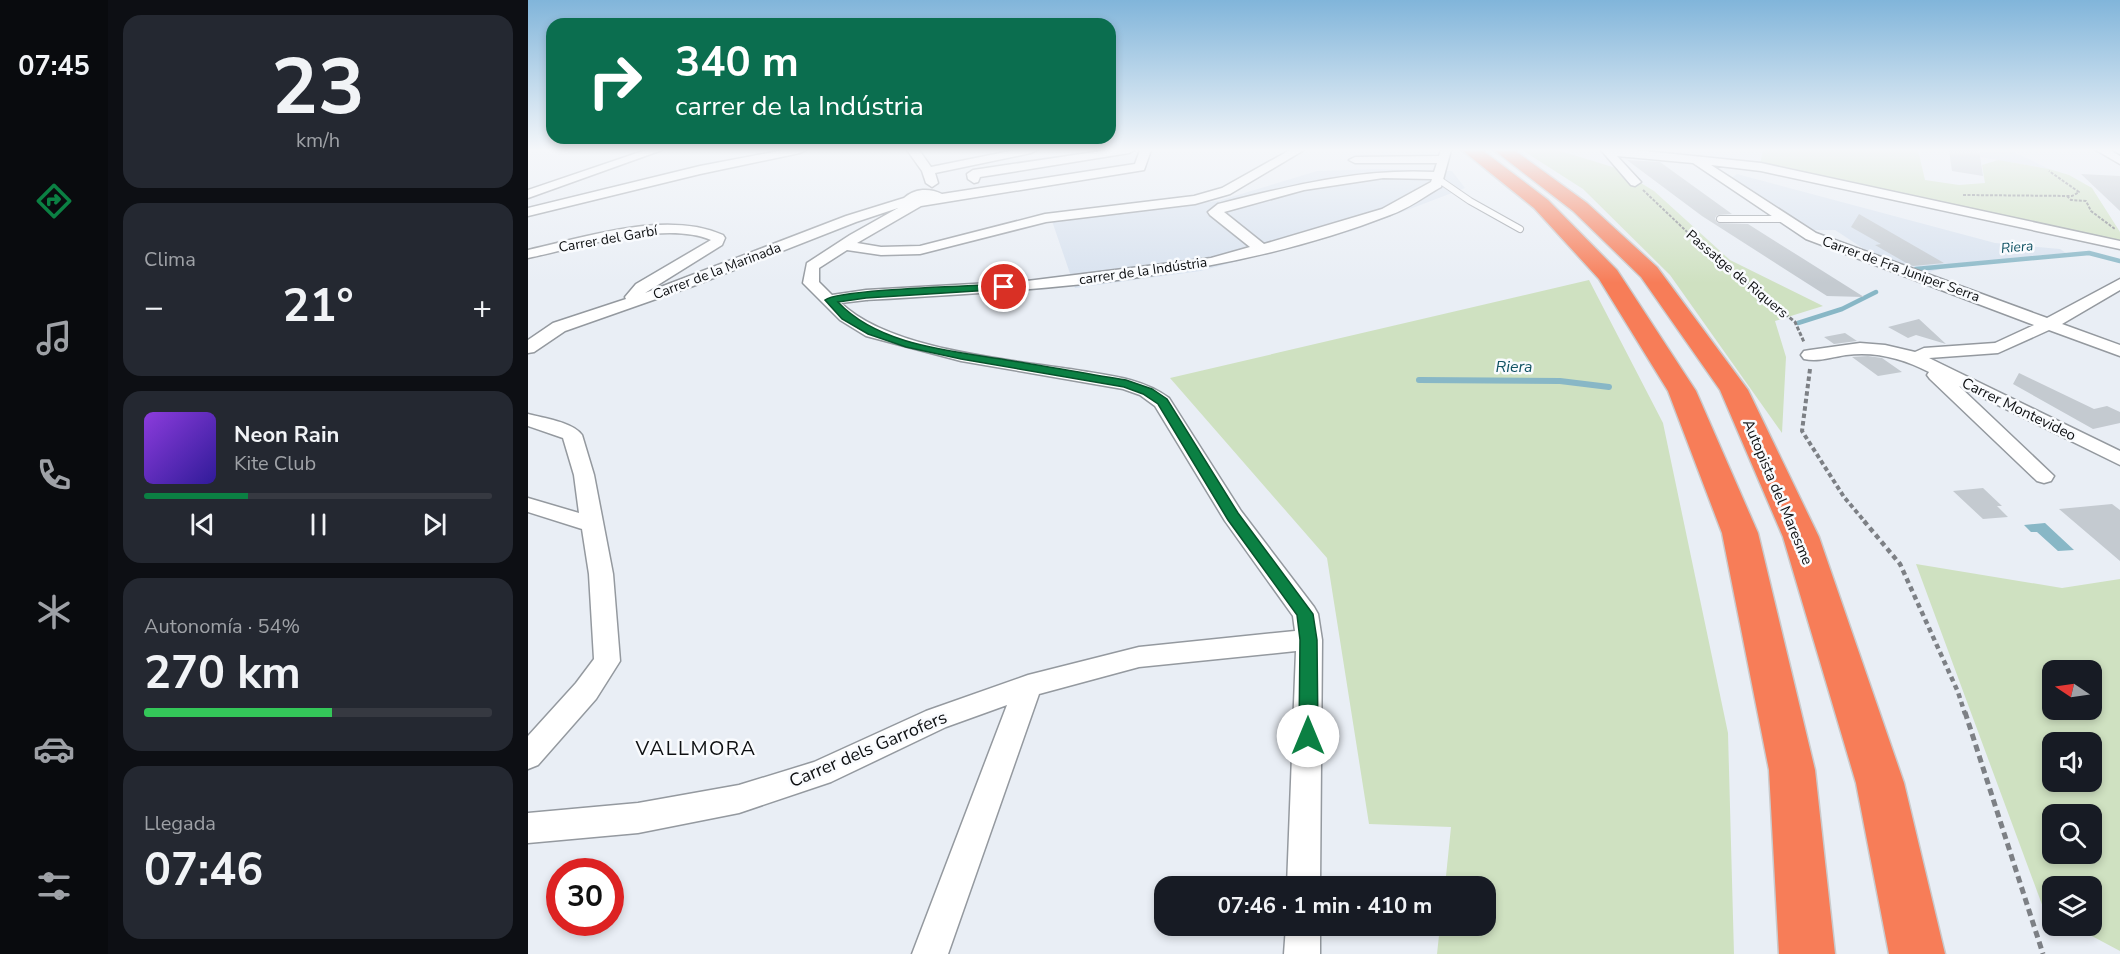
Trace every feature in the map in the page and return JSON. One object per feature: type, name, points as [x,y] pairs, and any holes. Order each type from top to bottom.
[{"type":"highway","name":"Autopista del Maresme","points":[[1532,195],[1609,275],[1682,391],[1740,533],[1792,770],[1807,954]]},
{"type":"highway","name":"Autopista del Maresme","points":[[1560,195],[1580,207],[1649,272],[1734,390],[1801,537],[1880,783],[1917,954]]},
{"type":"highway","points":[[1788,954],[1792,770]]},
{"type":"street","points":[[528,212],[600,195]]},
{"type":"street","points":[[944,195],[913,202],[844,244],[812,266],[811,283],[846,317],[872,332],[961,356],[1126,384],[1147,391],[1162,402],[1233,516],[1305,614],[1309,640],[1304,876]]},
{"type":"street","points":[[844,244],[881,251],[920,250],[1045,218],[1195,200],[1214,195]]},
{"type":"street","points":[[1261,249],[1215,212],[1223,207],[1275,195]]},
{"type":"street","name":"carrer de la Indústria","points":[[830,300],[866,295],[1069,281],[1212,262],[1388,212],[1419,195]]},
{"type":"street","name":"Carrer de Fra Juniper Serra","points":[[1747,195],[1811,236],[2120,351]]},
{"type":"street","points":[[1885,195],[2120,245]]},
{"type":"street","name":"Carrer de la Marinada","points":[[528,348],[559,327],[630,304],[851,219],[913,202]]},
{"type":"street","name":"Carrer del Garbí","points":[[528,254],[635,232],[702,231],[718,238],[717,242],[708,248],[641,287],[633,295],[630,304]]},
{"type":"street","points":[[2044,476],[1918,359],[1924,353],[1998,348],[2049,324],[2120,284]]},
{"type":"street","points":[[528,333],[559,327]]},
{"type":"street","name":"Carrer Montevideo","points":[[1810,356],[1826,356],[1837,351],[1864,349],[1894,352],[1918,359],[2120,459]]},
{"type":"street","points":[[528,420],[572,435],[584,475],[601,574],[607,661],[585,691],[528,756]]},
{"type":"street","points":[[528,506],[592,524]]},
{"type":"street","name":"Carrer dels Garrofers","points":[[528,828],[638,818],[739,799],[820,773],[936,719],[1028,686],[1139,657],[1309,640]]},
{"type":"street","points":[[930,954],[1028,686]]},
{"type":"street","points":[[1302,954],[1303,936]]},
{"type":"lane","points":[[1461,195],[1520,229]]},
{"type":"lane","points":[[1720,219],[1785,219]]},
{"type":"path","name":"Passatge de Riquers","points":[[1648,195],[1688,234],[1795,322],[1810,356]]},
{"type":"path","points":[[1963,195],[2075,195]]},
{"type":"path","points":[[2066,196],[2071,200],[2085,201],[2091,211],[2120,233]]},
{"type":"path","points":[[1810,356],[1803,430],[1844,497],[1900,564],[1958,692],[2043,954]]},
{"type":"shaded area","points":[[1239,195],[1448,195],[1352,231],[1200,271],[1075,288],[1052,221],[1085,214],[1218,201]]},
{"type":"shaded area","points":[[1755,195],[1814,195],[1995,243],[2060,249],[2066,253],[1963,263],[1929,272],[1867,251],[1835,230],[1812,230]]},
{"type":"green space","points":[[1589,195],[1658,195],[1730,260],[1823,306],[1775,321],[1786,357],[1782,433],[1670,275]]},
{"type":"green space","points":[[1896,195],[2096,195],[2120,232],[2120,243]]},
{"type":"green space","points":[[1589,280],[1663,423],[1728,733],[1734,954],[1437,954],[1439,936],[1496,936],[1496,876],[1446,876],[1451,827],[1369,824],[1327,558],[1170,378]]},
{"type":"green space","points":[[1916,564],[2062,588],[2120,579],[2120,951],[2092,936],[2102,936],[2102,876],[2042,876],[2042,905]]},
{"type":"water","points":[[2045,523],[2074,550],[2058,551],[2037,532],[2031,532],[2024,525]]},
{"type":"building","points":[[1673,195],[1705,195],[1732,214],[1717,215],[1715,218],[1717,223],[1748,224],[1864,297],[1827,296],[1702,216]]},
{"type":"building","points":[[2103,195],[2120,195],[2120,211]]},
{"type":"building","points":[[1859,214],[1944,263],[1913,266],[1875,245],[1881,244],[1851,227]]},
{"type":"building","points":[[1919,319],[1946,344],[1916,335],[1908,338],[1888,327]]},
{"type":"building","points":[[1845,333],[1857,341],[1834,344],[1824,337]]},
{"type":"building","points":[[1852,357],[1882,358],[1902,372],[1878,376]]},
{"type":"building","points":[[2019,373],[2094,409],[2107,406],[2120,412],[2120,423],[2093,429],[2013,384]]},
{"type":"building","points":[[1983,488],[2002,506],[1997,506],[2008,517],[1983,519],[1953,491]]},
{"type":"building","points":[[2112,504],[2120,510],[2120,561],[2059,509]]},
{"type":"waterway","name":"Riera","points":[[1916,269],[2089,253],[2120,261]]},
{"type":"waterway","name":"Riera","points":[[1798,323],[1842,309],[1876,292]]},
{"type":"waterway","name":"Riera","points":[[1419,380],[1560,381],[1609,387]]},
{"type":"district","name":"VALLMORA","points":[[696,748]]},
{"type":"route","points":[[1004,287],[866,295],[830,300],[846,317],[872,332],[910,344],[961,356],[1126,384],[1147,391],[1162,402],[1233,516],[1305,614],[1309,640],[1308,736]]}]
